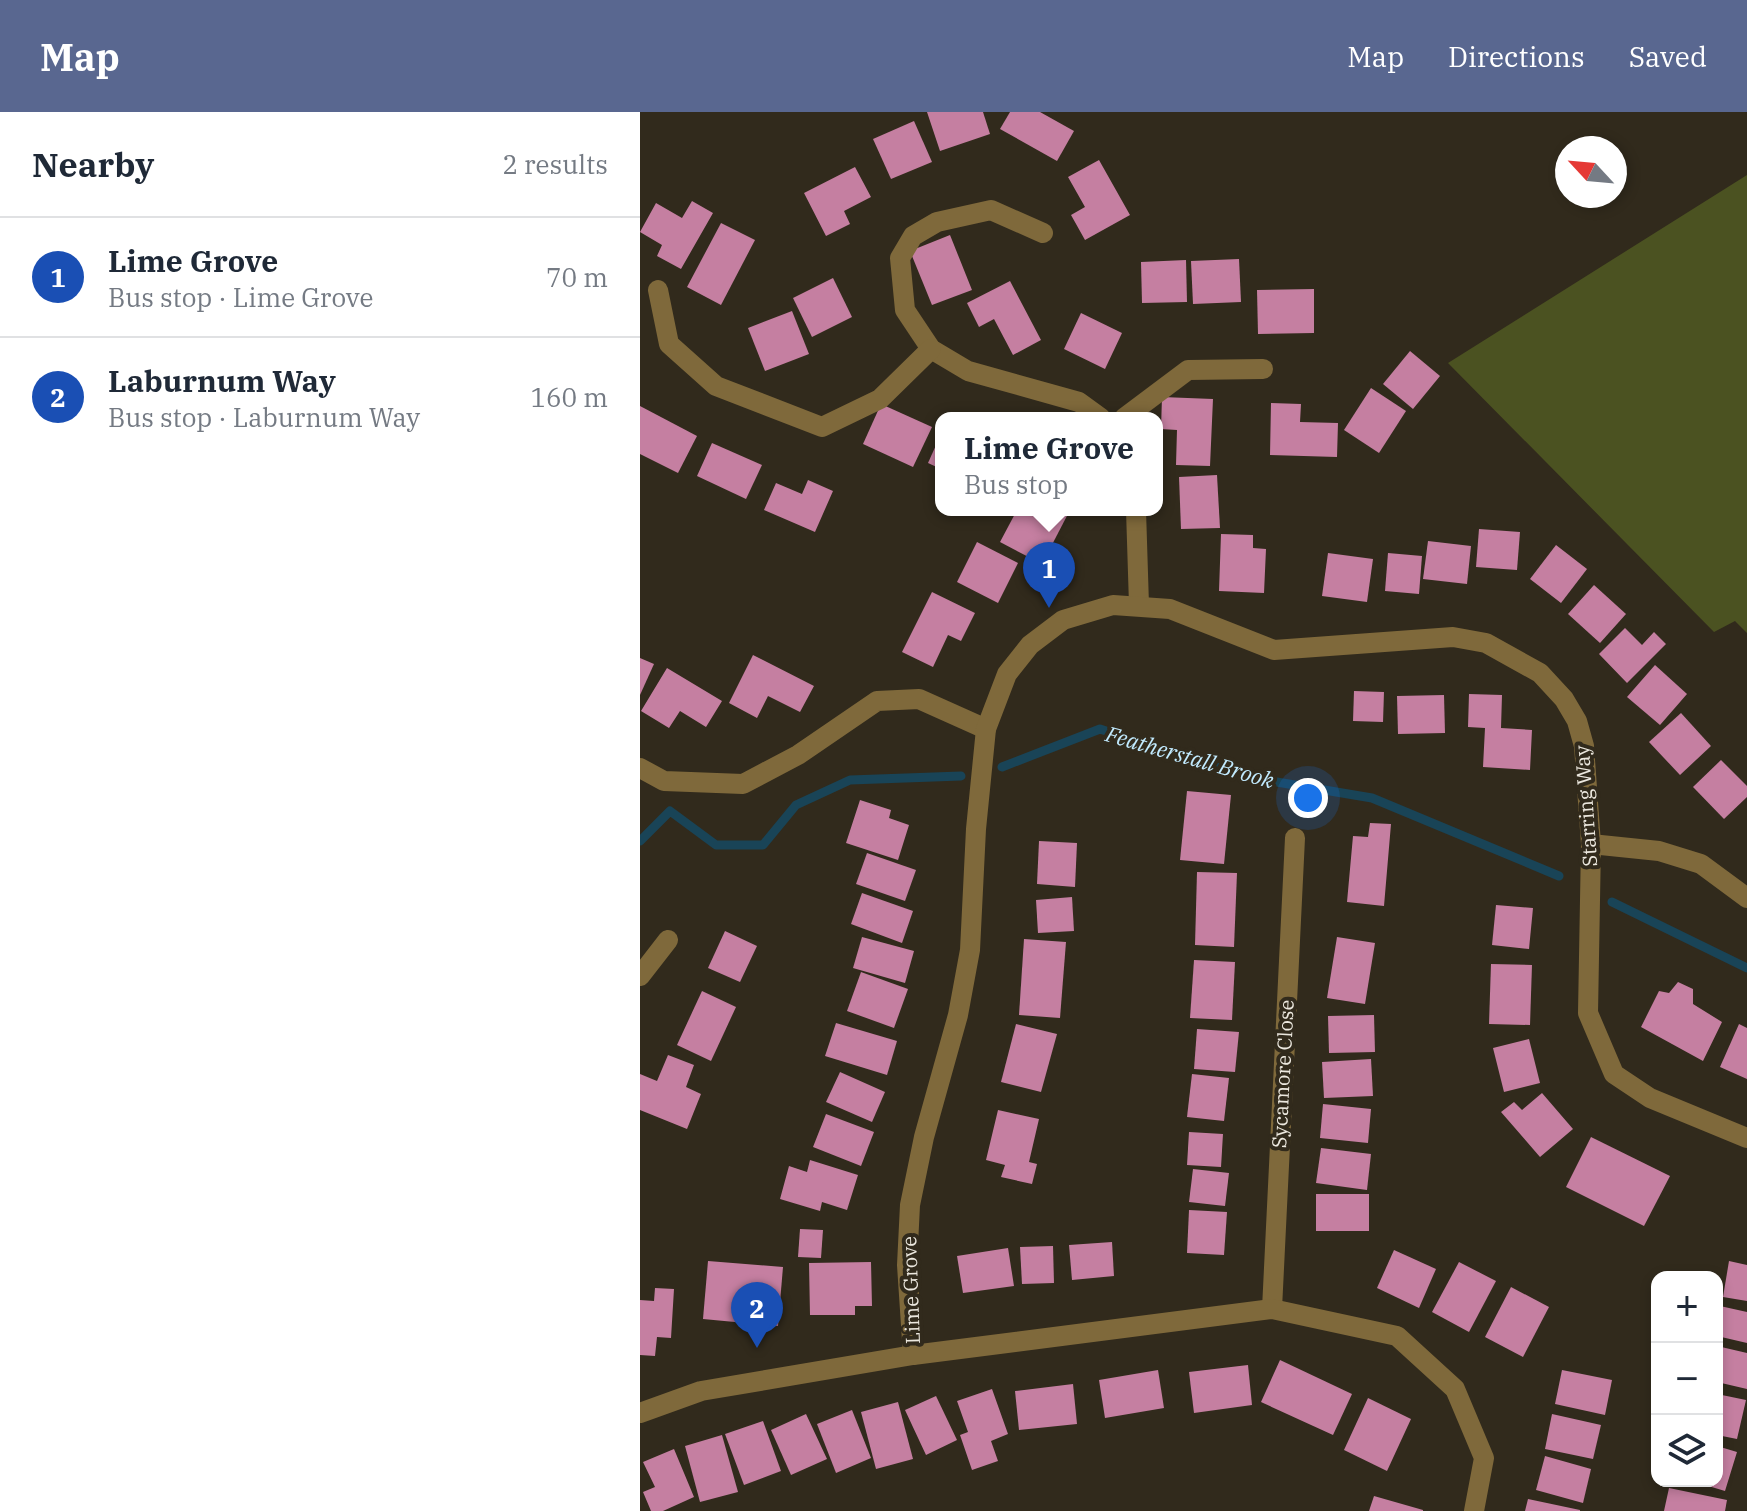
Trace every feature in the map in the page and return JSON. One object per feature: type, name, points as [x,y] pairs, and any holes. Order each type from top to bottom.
[{"type":"street","points":[[1043,233],[991,210],[937,222],[913,236],[900,258],[905,310],[931,349],[968,371],[1079,402],[1093,412]]},
{"type":"street","points":[[658,290],[669,344],[716,386],[822,427],[880,399],[931,349]]},
{"type":"street","points":[[1132,412],[1188,370],[1263,369]]},
{"type":"street","points":[[1136,516],[1139,605]]},
{"type":"street","name":"Lime Grove","points":[[913,1355],[907,1265],[910,1205],[924,1137],[958,1015],[970,950],[976,829],[986,729],[1007,674],[1030,645],[1063,620],[1113,605],[1139,605]]},
{"type":"street","name":"Starring Way","points":[[1139,605],[1170,609],[1274,650],[1453,637],[1486,643],[1540,673],[1564,699],[1577,721],[1584,746],[1591,844],[1588,1013],[1614,1074],[1650,1098],[1747,1138]]},
{"type":"street","points":[[640,768],[664,781],[743,784],[798,755],[877,701],[919,699],[986,729]]},
{"type":"street","name":"Sycamore Close","points":[[1272,1309],[1295,838]]},
{"type":"street","points":[[1591,844],[1659,851],[1701,864],[1747,898]]},
{"type":"street","points":[[640,976],[668,940]]},
{"type":"street","points":[[640,1413],[701,1391],[913,1355],[1272,1309],[1397,1336],[1455,1389],[1484,1458],[1474,1511]]},
{"type":"green space","points":[[1747,175],[1747,633],[1735,621],[1714,632],[1448,363]]},
{"type":"building","points":[[927,112],[983,112],[990,134],[940,151]]},
{"type":"building","points":[[1010,112],[1040,112],[1074,131],[1057,161],[1000,129]]},
{"type":"building","points":[[914,121],[932,162],[891,179],[873,139]]},
{"type":"building","points":[[1099,160],[1130,215],[1085,240],[1071,215],[1085,207],[1068,177]]},
{"type":"building","points":[[855,167],[871,197],[844,211],[850,224],[826,236],[804,193]]},
{"type":"building","points":[[692,201],[713,213],[681,269],[657,256],[662,245],[640,232],[656,203],[682,218]]},
{"type":"building","points":[[721,223],[755,240],[721,305],[687,287]]},
{"type":"building","points":[[950,235],[972,290],[932,305],[910,251]]},
{"type":"building","points":[[1239,259],[1241,302],[1193,304],[1191,261]]},
{"type":"building","points":[[1186,260],[1187,302],[1142,303],[1141,262]]},
{"type":"building","points":[[833,278],[852,317],[812,337],[793,298]]},
{"type":"building","points":[[1010,281],[1041,340],[1013,355],[994,319],[979,327],[967,303]]},
{"type":"building","points":[[1314,289],[1314,333],[1258,334],[1257,290]]},
{"type":"building","points":[[792,311],[809,354],[765,371],[748,328]]},
{"type":"building","points":[[1081,313],[1122,333],[1105,369],[1064,349]]},
{"type":"building","points":[[1410,351],[1440,376],[1413,409],[1383,384]]},
{"type":"building","points":[[1371,388],[1406,411],[1379,453],[1344,430]]},
{"type":"building","points":[[1162,397],[1213,399],[1210,466],[1176,465],[1177,430],[1163,429]]},
{"type":"building","points":[[1271,403],[1301,404],[1300,422],[1338,423],[1337,457],[1270,455]]},
{"type":"building","points":[[881,404],[932,427],[913,467],[863,444]]},
{"type":"building","points":[[640,406],[697,436],[678,473],[640,454]]},
{"type":"building","points":[[712,443],[762,465],[746,499],[697,476]]},
{"type":"building","points":[[935,447],[935,466],[928,463]]},
{"type":"building","points":[[1217,475],[1220,528],[1181,529],[1179,477]]},
{"type":"building","points":[[808,480],[833,491],[815,532],[764,510],[776,483],[802,494]]},
{"type":"building","points":[[1014,516],[1067,516],[1042,564],[1000,542]]},
{"type":"building","points":[[1479,529],[1520,532],[1517,570],[1476,567]]},
{"type":"building","points":[[1221,534],[1253,535],[1253,548],[1266,549],[1264,593],[1219,591]]},
{"type":"building","points":[[1428,541],[1471,546],[1467,584],[1423,579]]},
{"type":"building","points":[[977,542],[1018,563],[998,603],[957,582]]},
{"type":"building","points":[[1556,545],[1587,569],[1561,603],[1530,579]]},
{"type":"building","points":[[1328,553],[1373,559],[1367,602],[1322,596]]},
{"type":"building","points":[[1388,553],[1422,556],[1419,594],[1385,591]]},
{"type":"building","points":[[1594,585],[1626,614],[1600,643],[1568,614]]},
{"type":"building","points":[[932,592],[975,613],[961,641],[948,635],[933,667],[902,652]]},
{"type":"building","points":[[1625,628],[1642,645],[1654,632],[1666,644],[1627,683],[1599,654]]},
{"type":"building","points":[[753,655],[814,686],[800,712],[768,696],[757,718],[729,703]]},
{"type":"building","points":[[640,658],[654,664],[640,695]]},
{"type":"building","points":[[1655,665],[1687,694],[1660,725],[1627,697]]},
{"type":"building","points":[[667,668],[722,701],[706,727],[680,711],[669,728],[641,711]]},
{"type":"building","points":[[1354,691],[1384,692],[1383,722],[1353,721]]},
{"type":"building","points":[[1469,694],[1502,695],[1501,728],[1532,730],[1530,770],[1483,767],[1485,728],[1468,727]]},
{"type":"building","points":[[1444,695],[1445,733],[1398,734],[1397,696]]},
{"type":"building","points":[[1681,713],[1711,746],[1680,775],[1649,742]]},
{"type":"building","points":[[1721,760],[1747,786],[1747,797],[1724,819],[1693,787]]},
{"type":"building","points":[[1187,791],[1231,795],[1224,864],[1180,860]]},
{"type":"building","points":[[860,800],[891,810],[889,818],[909,825],[898,860],[846,843]]},
{"type":"building","points":[[1370,823],[1391,824],[1384,906],[1347,902],[1353,836],[1368,837]]},
{"type":"building","points":[[1039,841],[1077,843],[1075,887],[1037,884]]},
{"type":"building","points":[[867,853],[916,870],[905,901],[856,884]]},
{"type":"building","points":[[1197,872],[1237,873],[1234,947],[1195,945]]},
{"type":"building","points":[[862,893],[913,911],[902,943],[851,924]]},
{"type":"building","points":[[1072,897],[1074,931],[1038,933],[1036,900]]},
{"type":"building","points":[[1496,905],[1533,908],[1529,949],[1492,945]]},
{"type":"building","points":[[725,931],[757,946],[740,982],[708,968]]},
{"type":"building","points":[[862,937],[914,951],[905,983],[853,968]]},
{"type":"building","points":[[1337,937],[1375,943],[1365,1004],[1327,998]]},
{"type":"building","points":[[1024,939],[1066,942],[1060,1018],[1019,1015]]},
{"type":"building","points":[[1194,960],[1235,962],[1232,1020],[1190,1018]]},
{"type":"building","points":[[1491,964],[1532,965],[1530,1025],[1489,1024]]},
{"type":"building","points":[[861,972],[908,989],[894,1028],[847,1011]]},
{"type":"building","points":[[1678,982],[1693,989],[1693,1004],[1722,1022],[1703,1061],[1641,1027],[1659,991],[1669,993]]},
{"type":"building","points":[[702,991],[736,1007],[711,1061],[677,1045]]},
{"type":"building","points":[[1374,1015],[1375,1052],[1329,1053],[1328,1016]]},
{"type":"building","points":[[836,1023],[897,1041],[887,1075],[825,1056]]},
{"type":"building","points":[[1016,1024],[1057,1034],[1041,1092],[1001,1082]]},
{"type":"building","points":[[1739,1024],[1747,1028],[1747,1079],[1720,1067]]},
{"type":"building","points":[[1197,1029],[1239,1032],[1235,1072],[1194,1069]]},
{"type":"building","points":[[1529,1039],[1540,1083],[1504,1092],[1493,1048]]},
{"type":"building","points":[[668,1055],[694,1065],[686,1087],[701,1094],[687,1129],[640,1110],[640,1074],[657,1081]]},
{"type":"building","points":[[1371,1059],[1373,1096],[1324,1098],[1322,1062]]},
{"type":"building","points":[[840,1072],[885,1092],[872,1122],[826,1102]]},
{"type":"building","points":[[1192,1074],[1229,1078],[1224,1121],[1187,1117]]},
{"type":"building","points":[[1542,1093],[1573,1129],[1540,1157],[1501,1112],[1514,1102],[1522,1110]]},
{"type":"building","points":[[1323,1104],[1371,1109],[1368,1143],[1320,1138]]},
{"type":"building","points":[[998,1110],[1039,1119],[1029,1162],[1037,1164],[1032,1184],[1001,1177],[1005,1165],[986,1160]]},
{"type":"building","points":[[826,1114],[874,1132],[861,1166],[813,1147]]},
{"type":"building","points":[[1189,1132],[1223,1134],[1221,1167],[1187,1165]]},
{"type":"building","points":[[1591,1137],[1670,1176],[1644,1226],[1566,1187]]},
{"type":"building","points":[[1321,1148],[1371,1154],[1367,1190],[1316,1183]]},
{"type":"building","points":[[810,1160],[858,1175],[847,1210],[822,1202],[820,1211],[780,1199],[789,1166],[807,1172]]},
{"type":"building","points":[[1193,1169],[1229,1173],[1225,1206],[1189,1202]]},
{"type":"building","points":[[1316,1194],[1369,1194],[1369,1231],[1316,1231]]},
{"type":"building","points":[[1189,1210],[1227,1212],[1224,1255],[1187,1253]]},
{"type":"building","points":[[800,1229],[823,1230],[821,1258],[798,1257]]},
{"type":"building","points":[[1112,1242],[1114,1276],[1072,1280],[1069,1245]]},
{"type":"building","points":[[1053,1246],[1054,1283],[1022,1284],[1020,1247]]},
{"type":"building","points":[[1008,1248],[1014,1286],[963,1293],[957,1256]]},
{"type":"building","points":[[1394,1250],[1436,1269],[1419,1308],[1377,1288]]},
{"type":"building","points":[[708,1261],[783,1267],[778,1326],[703,1319]]},
{"type":"building","points":[[1729,1261],[1747,1265],[1747,1301],[1723,1297]]},
{"type":"building","points":[[871,1262],[872,1306],[855,1306],[855,1315],[810,1315],[809,1263]]},
{"type":"building","points":[[1459,1262],[1496,1281],[1469,1332],[1432,1312]]},
{"type":"building","points":[[1511,1287],[1549,1307],[1523,1357],[1485,1337]]},
{"type":"building","points":[[655,1288],[674,1289],[671,1338],[657,1337],[655,1356],[640,1355],[640,1300],[654,1301]]},
{"type":"building","points":[[1723,1307],[1747,1312],[1747,1343],[1723,1337]]},
{"type":"building","points":[[1723,1347],[1747,1353],[1747,1389],[1723,1383]]},
{"type":"building","points":[[1280,1360],[1352,1394],[1333,1435],[1261,1402]]},
{"type":"building","points":[[1248,1365],[1252,1405],[1194,1413],[1189,1372]]},
{"type":"building","points":[[1158,1370],[1164,1408],[1105,1418],[1099,1380]]},
{"type":"building","points":[[1562,1370],[1612,1380],[1605,1415],[1555,1404]]},
{"type":"building","points":[[1073,1384],[1077,1424],[1019,1430],[1015,1391]]},
{"type":"building","points":[[992,1389],[1008,1434],[991,1441],[998,1461],[972,1470],[960,1435],[968,1432],[957,1401]]},
{"type":"building","points":[[1723,1395],[1746,1400],[1737,1439],[1723,1436]]},
{"type":"building","points":[[936,1396],[957,1440],[926,1455],[905,1410]]},
{"type":"building","points":[[1368,1398],[1411,1419],[1387,1471],[1344,1450]]},
{"type":"building","points":[[898,1402],[913,1459],[876,1469],[861,1412]]},
{"type":"building","points":[[852,1410],[871,1458],[836,1473],[817,1424]]},
{"type":"building","points":[[806,1414],[827,1459],[791,1475],[771,1430]]},
{"type":"building","points":[[1552,1414],[1601,1425],[1593,1459],[1545,1449]]},
{"type":"building","points":[[763,1421],[781,1471],[744,1485],[725,1434]]},
{"type":"building","points":[[722,1435],[738,1492],[700,1502],[685,1446]]},
{"type":"building","points":[[1723,1448],[1737,1452],[1725,1491],[1712,1487],[1723,1487]]},
{"type":"building","points":[[674,1449],[694,1497],[663,1511],[651,1511],[643,1492],[655,1487],[643,1462]]},
{"type":"building","points":[[1545,1456],[1591,1469],[1583,1503],[1536,1490]]},
{"type":"building","points":[[1669,1488],[1727,1500],[1725,1511],[1664,1511]]},
{"type":"building","points":[[1374,1496],[1423,1510],[1423,1511],[1369,1511]]},
{"type":"building","points":[[1528,1499],[1580,1510],[1580,1511],[1525,1511]]},
{"type":"waterway","name":"Featherstall Brook","points":[[1002,767],[1100,729],[1247,777],[1372,798],[1559,876]]},
{"type":"waterway","name":"Featherstall Brook","points":[[640,841],[670,811],[716,845],[763,845],[796,805],[850,780],[961,776]]},
{"type":"waterway","name":"Featherstall Brook","points":[[1612,902],[1747,968]]},
{"type":"place","name":"Lime Grove","points":[[1049,608]]},
{"type":"place","name":"Laburnum Way","points":[[757,1348]]}]
